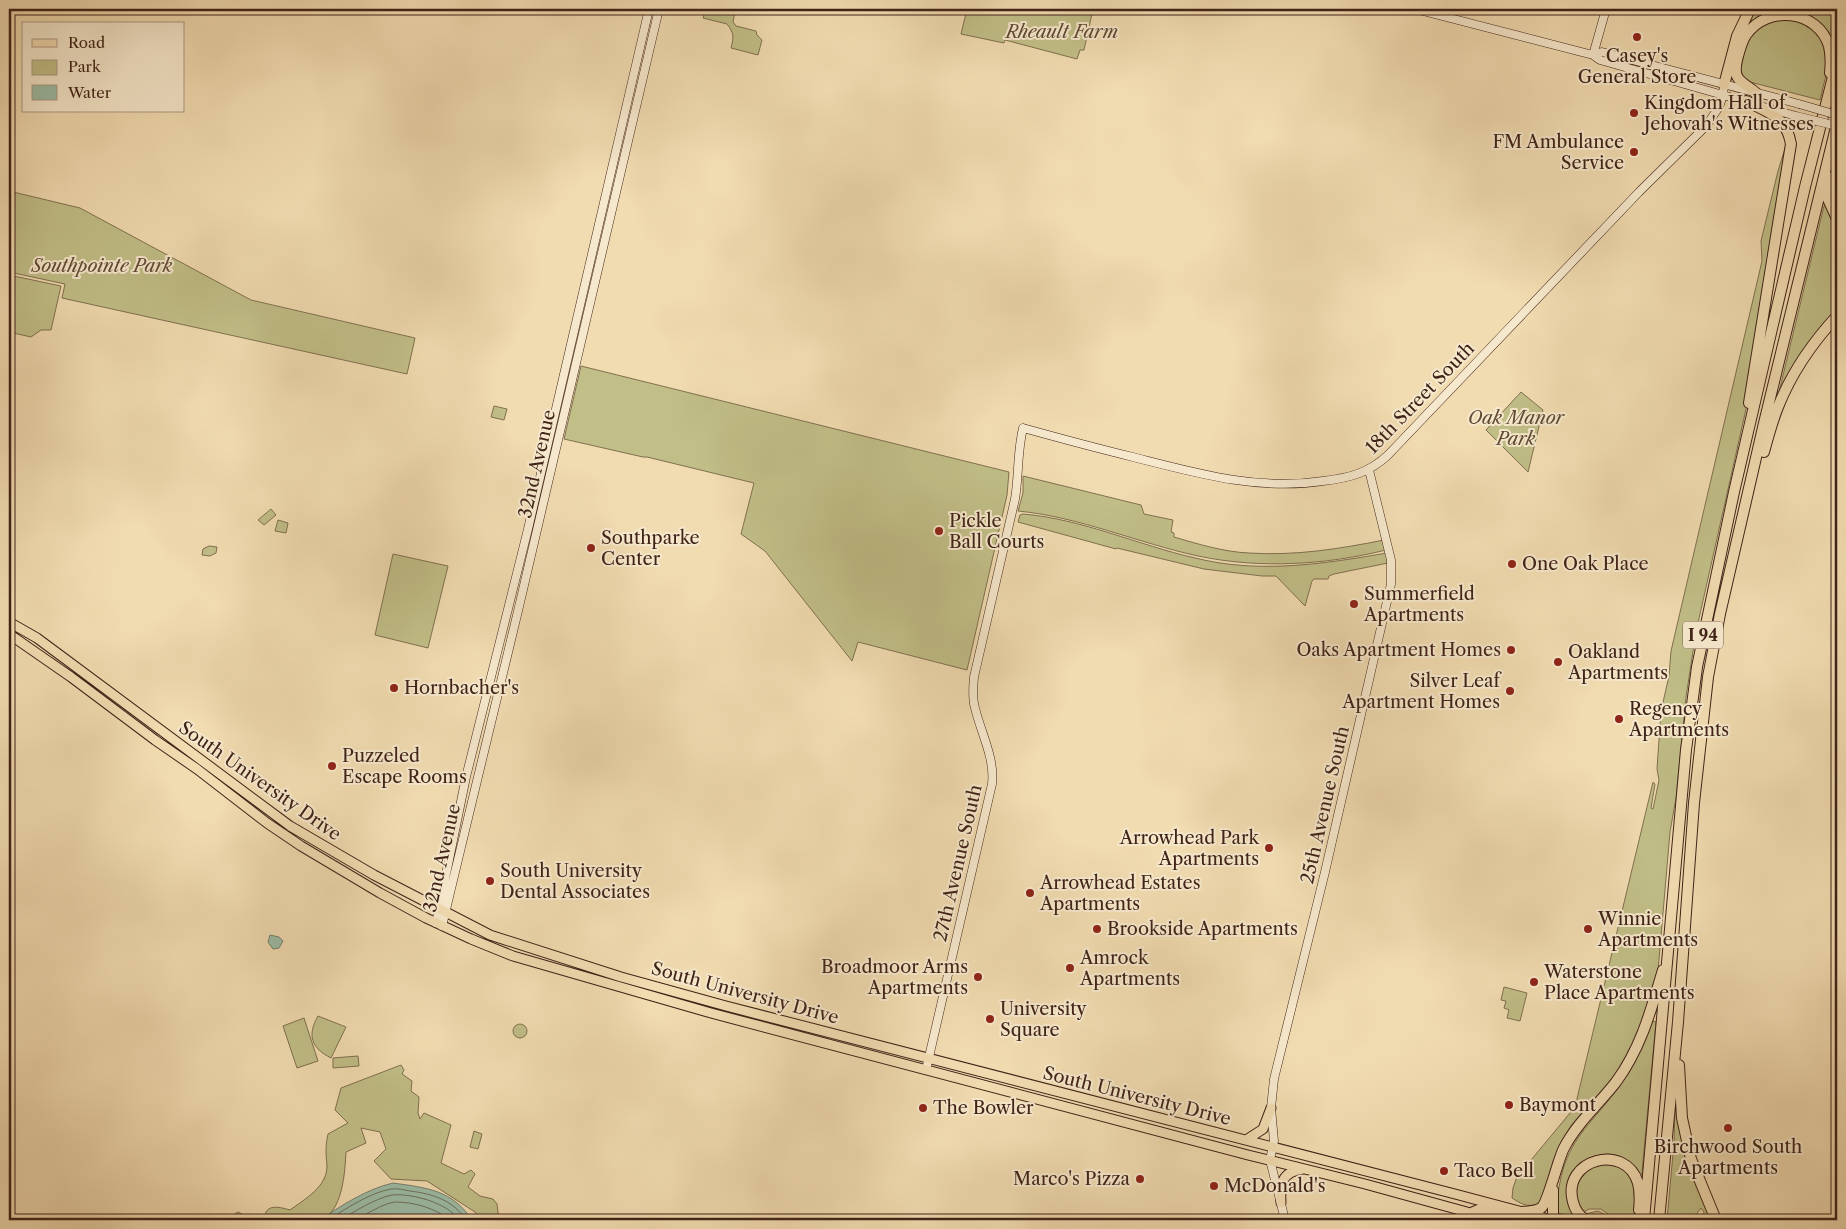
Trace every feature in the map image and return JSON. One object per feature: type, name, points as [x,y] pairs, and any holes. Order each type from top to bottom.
[{"type":"highway","points":[[1723,90],[1737,36],[1750,9]]},
{"type":"highway","points":[[1756,92],[1738,78],[1735,70],[1740,46],[1746,35],[1760,22],[1771,16],[1796,15],[1809,21],[1820,31],[1828,45],[1831,60],[1828,96]]},
{"type":"highway","name":"I 94","points":[[1644,1220],[1686,750],[1697,667],[1734,492],[1805,187],[1837,61]]},
{"type":"highway","points":[[1734,492],[1791,144],[1789,134],[1780,119],[1746,101]]},
{"type":"highway","name":"I 94","points":[[1659,1220],[1678,1022],[1694,803],[1708,677],[1743,514],[1837,125]]},
{"type":"highway","points":[[1827,165],[1828,199],[1837,219]]},
{"type":"highway","points":[[1743,514],[1778,406],[1811,348],[1837,316]]},
{"type":"highway","points":[[1522,1212],[1536,1210],[1544,1205],[1556,1167],[1572,1135],[1616,1081],[1635,1051],[1648,1021],[1669,950]]},
{"type":"highway","points":[[1678,1022],[1682,1118],[1691,1159],[1716,1220]]},
{"type":"highway","points":[[1586,1220],[1574,1208],[1571,1195],[1572,1184],[1578,1172],[1593,1161],[1602,1160],[1622,1163],[1629,1167],[1634,1174],[1638,1182],[1639,1192],[1638,1220]]},
{"type":"highway","points":[[1552,1220],[1556,1167]]},
{"type":"main road","name":"32nd Avenue","points":[[439,924],[466,776],[526,538],[649,9]]},
{"type":"main road","name":"32nd Avenue","points":[[442,910],[518,611],[659,9]]},
{"type":"main road","points":[[1416,9],[1593,55],[1602,52],[1723,90],[1746,101],[1796,116],[1837,125]]},
{"type":"main road","points":[[1593,55],[1606,9]]},
{"type":"main road","points":[[1723,90],[1756,92],[1837,115]]},
{"type":"main road","name":"18th Street South","points":[[1023,428],[1206,475],[1268,485],[1334,480],[1363,473],[1376,466],[1388,455],[1639,192],[1706,126],[1714,116],[1723,90]]},
{"type":"main road","name":"27th Avenue South","points":[[926,1070],[992,784],[992,767],[974,702],[974,677],[1015,500],[1018,484],[1018,454],[1023,428]]},
{"type":"main road","name":"25th Avenue South","points":[[1270,1160],[1273,1148],[1271,1108],[1274,1079],[1325,872],[1391,584],[1391,560],[1369,470]]},
{"type":"main road","name":"South University Drive","points":[[9,622],[40,641],[290,826],[340,856],[490,935],[621,977],[772,1018],[1552,1220]]},
{"type":"main road","name":"South University Drive","points":[[9,634],[71,676],[267,823],[336,868],[439,924],[513,956],[724,1016],[1496,1220]]},
{"type":"main road","points":[[724,1016],[732,1014],[766,1022],[772,1018]]},
{"type":"main road","points":[[806,1038],[816,1034],[836,1040],[849,1038]]},
{"type":"main road","points":[[1246,1140],[1263,1129],[1271,1108]]},
{"type":"main road","points":[[1108,1117],[1117,1115],[1147,1121],[1150,1116]]},
{"type":"main road","points":[[1153,1129],[1159,1125],[1164,1125],[1196,1133],[1204,1130]]},
{"type":"main road","points":[[1270,1160],[1285,1220]]},
{"type":"main road","points":[[1281,1203],[1280,1190],[1286,1176],[1294,1170],[1304,1169]]},
{"type":"main road","points":[[1470,1213],[1478,1209],[1494,1213],[1508,1208]]},
{"type":"main road","points":[[1504,1220],[1506,1217],[1512,1216],[1526,1220],[1536,1216]]},
{"type":"green space","points":[[706,9],[728,9],[735,11],[733,22],[736,26],[756,31],[762,40],[758,55],[731,48],[733,35],[729,27],[727,24],[703,18]]},
{"type":"green space","name":"Rheault Farm","points":[[967,9],[1093,9],[1084,50],[1080,50],[1077,59],[1005,40],[1004,43],[961,34]]},
{"type":"green space","points":[[1756,9],[1837,9],[1836,47],[1833,48],[1800,12],[1744,29]]},
{"type":"green space","points":[[1798,19],[1821,35],[1828,67],[1820,100],[1750,82],[1740,74],[1742,50],[1750,37],[1767,20]]},
{"type":"green space","points":[[1787,142],[1789,144],[1746,409],[1696,632],[1686,697],[1676,798],[1670,832],[1658,971],[1647,1013],[1627,1057],[1613,1079],[1572,1124],[1561,1142],[1553,1161],[1542,1202],[1526,1205],[1512,1198],[1517,1177],[1575,1107],[1653,782],[1655,784],[1651,808],[1653,809],[1659,780],[1657,769],[1661,711],[1669,676],[1671,651],[1762,261],[1761,241]]},
{"type":"green space","points":[[1837,156],[1837,214],[1832,193]]},
{"type":"green space","name":"Southpointe Park","points":[[9,191],[80,208],[251,300],[415,338],[407,374],[62,298],[65,284],[9,272]]},
{"type":"green space","points":[[1827,205],[1837,223],[1837,313],[1778,396],[1824,206]]},
{"type":"green space","points":[[9,275],[61,286],[51,330],[41,330],[31,337],[9,332]]},
{"type":"green space","points":[[581,366],[1009,472],[1007,495],[967,670],[858,642],[852,661],[765,551],[741,534],[754,483],[564,439]]},
{"type":"green space","name":"Oak Manor Park","points":[[1521,392],[1543,410],[1528,472],[1486,430]]},
{"type":"green space","points":[[494,406],[507,409],[504,420],[491,417]]},
{"type":"green space","points":[[1023,476],[1141,505],[1144,514],[1173,520],[1171,532],[1174,533],[1174,537],[1221,549],[1249,553],[1283,554],[1334,549],[1384,540],[1386,550],[1340,559],[1292,564],[1245,563],[1198,556],[1086,524],[1018,511],[1023,493]]},
{"type":"green space","points":[[271,509],[276,515],[264,525],[258,520]]},
{"type":"green space","points":[[1020,515],[1067,521],[1174,553],[1219,563],[1243,566],[1291,566],[1387,553],[1388,563],[1334,574],[1329,576],[1328,579],[1314,579],[1305,606],[1276,576],[1204,569],[1116,549],[1018,522]]},
{"type":"green space","points":[[278,520],[288,523],[286,533],[275,531]]},
{"type":"green space","points":[[209,546],[217,547],[216,553],[210,556],[202,555],[203,549]]},
{"type":"green space","points":[[393,554],[448,566],[428,648],[375,635]]},
{"type":"green space","points":[[1504,987],[1527,993],[1520,1021],[1507,1018],[1509,1010],[1504,1008],[1506,1001],[1501,1000]]},
{"type":"green space","points":[[318,1016],[346,1027],[331,1058],[319,1050],[313,1040],[313,1029]]},
{"type":"green space","points":[[304,1018],[318,1061],[297,1068],[283,1026]]},
{"type":"green space","points":[[1653,1021],[1656,1022],[1641,1183],[1630,1166],[1621,1158],[1609,1154],[1596,1156],[1584,1162],[1575,1171],[1576,1218],[1558,1213],[1557,1201],[1560,1182],[1572,1147],[1627,1073]]},
{"type":"green space","points":[[520,1024],[525,1026],[527,1031],[525,1036],[520,1038],[515,1036],[513,1031],[515,1026]]},
{"type":"green space","points":[[358,1056],[359,1066],[333,1068],[333,1058]]},
{"type":"green space","points":[[401,1065],[404,1070],[402,1074],[412,1081],[411,1091],[419,1097],[418,1113],[420,1119],[424,1113],[451,1125],[441,1163],[464,1174],[471,1170],[475,1174],[468,1187],[480,1196],[493,1199],[497,1204],[499,1220],[481,1220],[475,1212],[427,1181],[391,1179],[374,1161],[386,1149],[380,1132],[361,1128],[366,1143],[346,1152],[345,1170],[338,1201],[326,1217],[305,1221],[263,1220],[270,1208],[277,1207],[290,1210],[314,1192],[323,1180],[327,1166],[326,1147],[328,1134],[348,1123],[335,1110],[341,1088]]},
{"type":"green space","points":[[1675,1103],[1678,1103],[1692,1172],[1713,1220],[1695,1220],[1700,1215],[1703,1216],[1704,1212],[1701,1208],[1692,1220],[1667,1220],[1674,1143]]},
{"type":"green space","points":[[474,1131],[482,1134],[478,1149],[470,1147]]},
{"type":"green space","points":[[1606,1162],[1621,1166],[1633,1179],[1636,1220],[1616,1220],[1601,1209],[1589,1209],[1582,1213],[1576,1190],[1579,1178],[1587,1169]]},
{"type":"green space","points":[[1598,1211],[1612,1220],[1590,1220],[1585,1214]]},
{"type":"green space","points":[[238,1212],[253,1220],[226,1220]]},
{"type":"water","points":[[270,935],[279,937],[283,941],[279,948],[273,949],[268,942]]},
{"type":"water","points":[[393,1183],[428,1189],[447,1196],[456,1202],[472,1220],[320,1220],[364,1193]]},
{"type":"place","name":"Casey's General Store","points":[[1637,37]]},
{"type":"place","name":"Kingdom Hall of Jehovah's Witnesses","points":[[1634,113]]},
{"type":"place","name":"FM Ambulance Service","points":[[1634,152]]},
{"type":"place","name":"Pickle Ball Courts","points":[[939,531]]},
{"type":"place","name":"Southparke Center","points":[[591,548]]},
{"type":"place","name":"One Oak Place","points":[[1512,564]]},
{"type":"place","name":"Summerfield Apartments","points":[[1354,604]]},
{"type":"place","name":"Oaks Apartment Homes","points":[[1511,650]]},
{"type":"place","name":"Oakland Apartments","points":[[1558,662]]},
{"type":"place","name":"Hornbacher's","points":[[394,688]]},
{"type":"place","name":"Silver Leaf Apartment Homes","points":[[1510,691]]},
{"type":"place","name":"Regency Apartments","points":[[1619,719]]},
{"type":"place","name":"Puzzeled Escape Rooms","points":[[332,766]]},
{"type":"place","name":"Arrowhead Park Apartments","points":[[1269,848]]},
{"type":"place","name":"South University Dental Associates","points":[[490,881]]},
{"type":"place","name":"Arrowhead Estates Apartments","points":[[1030,893]]},
{"type":"place","name":"Brookside Apartments","points":[[1097,929]]},
{"type":"place","name":"Winnie Apartments","points":[[1588,929]]},
{"type":"place","name":"Amrock Apartments","points":[[1070,968]]},
{"type":"place","name":"Broadmoor Arms Apartments","points":[[978,977]]},
{"type":"place","name":"Waterstone Place Apartments","points":[[1534,982]]},
{"type":"place","name":"University Square","points":[[990,1019]]},
{"type":"place","name":"Baymont","points":[[1509,1105]]},
{"type":"place","name":"The Bowler","points":[[923,1108]]},
{"type":"place","name":"Birchwood South Apartments","points":[[1728,1128]]},
{"type":"place","name":"Taco Bell","points":[[1444,1171]]},
{"type":"place","name":"Marco's Pizza","points":[[1140,1179]]},
{"type":"place","name":"McDonald's","points":[[1214,1186]]}]
